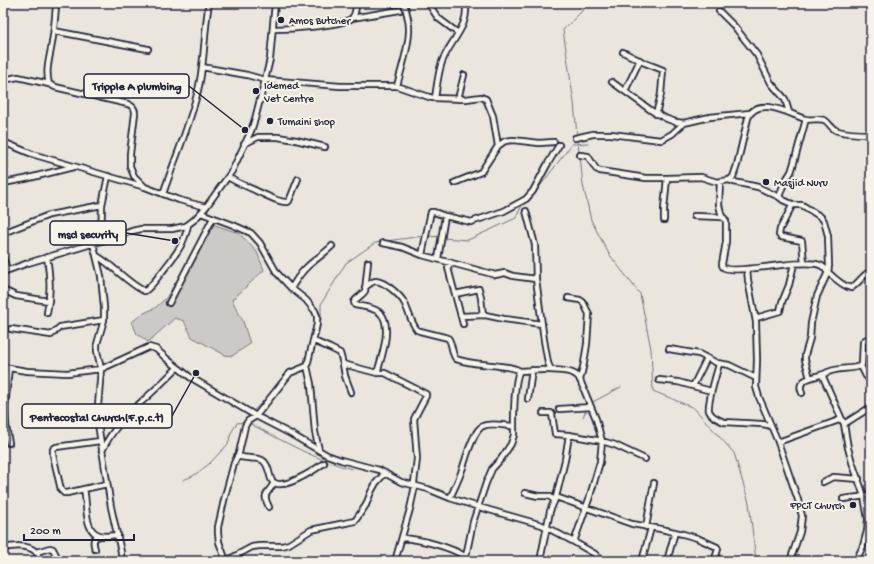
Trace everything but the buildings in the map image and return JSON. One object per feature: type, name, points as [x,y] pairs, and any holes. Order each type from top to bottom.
[{"type":"street","points":[[163,194],[191,113],[198,87],[202,67],[209,3]]},
{"type":"street","points":[[97,256],[111,265],[133,285],[146,291],[179,250],[185,238],[188,226],[206,207],[228,177],[255,119],[272,44],[275,3]]},
{"type":"street","points":[[352,18],[356,12],[356,3]]},
{"type":"street","points":[[397,86],[409,33],[404,3]]},
{"type":"street","points":[[428,3],[438,18],[458,33]]},
{"type":"street","points":[[435,98],[443,60],[463,24],[466,15],[465,3]]},
{"type":"street","points":[[49,84],[48,68],[54,31],[56,4]]},
{"type":"street","points":[[273,29],[322,26],[347,21],[352,18],[400,10]]},
{"type":"street","points":[[719,10],[757,55],[771,83],[785,99],[789,112]]},
{"type":"street","points":[[54,31],[148,49]]},
{"type":"street","points":[[623,52],[663,70],[661,94],[656,114]]},
{"type":"street","points":[[625,91],[640,60]]},
{"type":"street","points":[[202,67],[247,75],[265,80],[340,86],[397,86],[429,98],[486,99],[493,116],[498,146]]},
{"type":"street","points":[[458,99],[464,74]]},
{"type":"street","points":[[3,80],[18,78],[49,84],[55,87],[133,106],[135,113],[130,166],[134,176],[145,187]]},
{"type":"street","points":[[612,82],[656,114],[672,122],[684,123],[710,117],[750,113],[757,108],[771,107],[806,119],[824,120],[833,129],[841,132],[871,134]]},
{"type":"street","points":[[580,155],[587,155],[596,169],[600,171],[639,177],[701,177],[717,182],[729,180],[733,177],[737,165],[745,128],[750,113]]},
{"type":"street","points":[[778,197],[791,172],[806,119]]},
{"type":"street","points":[[575,138],[593,134],[611,134],[661,140],[672,134],[684,123]]},
{"type":"street","points":[[244,144],[258,137],[278,137],[326,147]]},
{"type":"street","points":[[3,140],[8,144],[32,154],[145,187],[206,207]]},
{"type":"street","points":[[422,255],[431,213],[434,212],[468,222],[473,222],[504,211],[526,199],[533,191],[556,144],[508,140],[502,142],[481,172],[454,183]]},
{"type":"street","points":[[3,183],[75,166]]},
{"type":"street","points":[[101,241],[102,205],[108,176]]},
{"type":"street","points":[[228,177],[237,183],[275,200],[286,203],[289,201],[298,179]]},
{"type":"street","points":[[664,220],[667,178]]},
{"type":"street","points":[[729,180],[758,187],[782,200],[792,204],[802,205],[824,221],[828,238],[829,266],[828,272],[816,296],[810,338],[805,355],[810,378]]},
{"type":"street","points":[[720,182],[719,205],[722,217],[726,221],[726,242],[722,264],[725,268],[747,269],[815,263],[820,265],[846,286],[851,288],[854,287],[864,275],[869,272],[871,273]]},
{"type":"street","points":[[792,204],[779,234],[781,237],[802,241],[804,264]]},
{"type":"street","points":[[3,233],[49,215],[102,205]]},
{"type":"street","points":[[526,210],[536,249],[536,279],[547,356],[551,370]]},
{"type":"street","points":[[201,213],[251,233],[260,243],[277,273],[291,288],[306,300],[317,314],[314,342],[307,366],[311,384],[315,432],[319,450]]},
{"type":"street","points":[[438,259],[445,216]]},
{"type":"street","points":[[694,216],[722,217]]},
{"type":"street","points":[[169,303],[213,218]]},
{"type":"street","points":[[3,257],[5,271],[132,231],[141,229],[172,229],[188,226]]},
{"type":"street","points":[[93,243],[102,285],[104,307],[104,320],[97,351],[101,369],[98,424],[111,507],[121,552],[121,561]]},
{"type":"street","points":[[383,243],[402,247],[422,255],[495,275],[504,273],[511,276],[536,279]]},
{"type":"street","points":[[291,288],[308,266],[332,246]]},
{"type":"street","points":[[47,257],[50,278],[47,314]]},
{"type":"street","points":[[368,262],[366,287],[364,293],[354,301],[354,304],[376,310],[381,313],[386,324],[386,338],[377,373]]},
{"type":"street","points":[[450,262],[448,268],[462,324]]},
{"type":"street","points":[[756,318],[780,311],[782,302],[790,285],[794,264]]},
{"type":"street","points":[[747,269],[756,318],[756,387],[778,442],[802,516],[800,532],[790,561]]},
{"type":"street","points":[[366,287],[376,281],[391,288],[403,301],[417,330],[448,338],[453,356],[456,359],[509,367],[520,371],[551,370],[578,376],[598,425],[602,441],[600,462],[574,542]]},
{"type":"street","points":[[3,290],[16,296],[49,301]]},
{"type":"street","points":[[455,294],[479,290],[483,315]]},
{"type":"street","points":[[568,298],[583,302],[589,314],[587,344],[580,380]]},
{"type":"street","points":[[461,316],[483,315],[542,324]]},
{"type":"street","points":[[10,329],[51,335],[60,327],[104,320]]},
{"type":"street","points":[[871,337],[863,342],[861,366],[867,378],[871,381]]},
{"type":"street","points":[[314,342],[341,354],[344,376],[351,392]]},
{"type":"street","points":[[3,367],[27,371],[67,373],[101,369],[149,346],[156,349],[166,359],[190,377],[256,416],[327,455],[379,470],[401,482],[428,489],[450,498],[542,525],[595,554],[602,561]]},
{"type":"street","points":[[669,349],[698,354],[719,364],[729,365],[756,378]]},
{"type":"street","points":[[693,386],[707,358]]},
{"type":"street","points":[[343,364],[377,373],[385,373],[426,394],[414,419],[417,459],[414,483],[415,486],[395,561]]},
{"type":"street","points":[[719,364],[709,410],[711,414],[720,420],[728,422],[762,424],[772,427]]},
{"type":"street","points":[[307,366],[290,373],[256,416],[248,421],[244,426],[218,527],[220,542],[226,561],[252,547],[282,546],[289,544],[311,530],[355,521],[366,505],[376,483],[385,473]]},
{"type":"street","points":[[802,393],[800,385],[810,378],[843,368],[861,366]]},
{"type":"street","points":[[9,368],[5,396],[5,413],[9,443]]},
{"type":"street","points":[[102,451],[108,438],[122,420],[177,368]]},
{"type":"street","points":[[528,399],[532,370]]},
{"type":"street","points":[[466,559],[473,522],[486,483],[492,469],[508,450],[513,440],[514,403],[517,375],[520,371]]},
{"type":"street","points":[[824,374],[823,377],[844,424],[850,455],[864,496],[868,519],[869,526],[866,538],[856,561]]},
{"type":"street","points":[[659,380],[693,386],[712,392]]},
{"type":"street","points":[[559,409],[591,407]]},
{"type":"street","points":[[844,424],[871,407]]},
{"type":"street","points":[[543,413],[552,414],[555,434],[602,441],[615,445],[645,459]]},
{"type":"street","points":[[778,442],[842,419]]},
{"type":"street","points":[[450,498],[479,428],[490,424],[514,426]]},
{"type":"street","points":[[540,561],[550,511],[565,460],[569,435]]},
{"type":"street","points":[[100,441],[56,447],[53,449],[53,455],[61,490],[64,493],[107,484]]},
{"type":"street","points":[[237,456],[261,459],[264,461],[274,483]]},
{"type":"street","points":[[274,483],[280,484],[295,480],[324,463]]},
{"type":"street","points":[[823,482],[833,478],[858,479]]},
{"type":"street","points":[[269,507],[265,500],[265,496],[274,483]]},
{"type":"street","points":[[642,561],[649,527],[654,483]]},
{"type":"street","points":[[84,489],[90,528],[101,536]]},
{"type":"street","points":[[525,493],[549,496],[586,507],[632,524],[675,532],[697,538],[718,547],[716,561]]},
{"type":"street","points":[[843,499],[871,494]]},
{"type":"street","points":[[667,561],[675,532]]},
{"type":"street","points":[[95,549],[94,539],[96,537],[118,535]]},
{"type":"street","points":[[402,538],[413,539],[442,547],[460,553],[466,559]]},
{"type":"street","points":[[3,548],[18,546],[24,547],[32,550],[38,558],[48,548],[53,549],[59,561]]},
{"type":"shaded area","points":[[212,224],[239,233],[257,252],[264,270],[232,300],[243,321],[250,344],[232,356],[225,355],[192,337],[184,321],[175,318],[148,342],[137,334],[132,322],[142,314],[155,308],[166,298]]},
{"type":"waterway","points":[[577,135],[574,103],[563,30],[590,3]]},
{"type":"waterway","points":[[578,140],[579,153]]},
{"type":"waterway","points":[[443,238],[468,240],[516,218],[521,207],[535,193],[572,144],[588,143]]},
{"type":"waterway","points":[[580,156],[583,185],[591,220],[609,254],[640,294],[651,349],[653,391],[694,408],[734,453],[749,503],[756,561]]},
{"type":"waterway","points":[[386,241],[424,236]]},
{"type":"waterway","points":[[427,236],[440,237]]},
{"type":"waterway","points":[[317,340],[321,319],[321,304],[346,263],[375,243],[381,242]]},
{"type":"waterway","points":[[313,351],[315,344]]},
{"type":"waterway","points":[[297,368],[305,364]]},
{"type":"waterway","points":[[591,403],[621,387]]},
{"type":"waterway","points":[[243,406],[253,411],[267,398]]},
{"type":"waterway","points":[[583,417],[586,410]]},
{"type":"waterway","points":[[183,480],[193,476],[209,464],[228,444],[231,433],[237,423],[245,422]]},
{"type":"waterway","points":[[249,423],[325,461],[352,469]]},
{"type":"waterway","points":[[602,558],[607,561]]},
{"type":"place","name":"Amos Butcher","points":[[281,20]]},
{"type":"place","name":"Idemed Vet Centre","points":[[256,91]]},
{"type":"place","name":"Tumaini shop","points":[[270,121]]},
{"type":"place","name":"Tripple A plumbing","points":[[245,130]]},
{"type":"place","name":"Masjid Nuru","points":[[766,182]]},
{"type":"place","name":"mscl security","points":[[175,241]]},
{"type":"place","name":"Pentecostal Church(F.p.c.t)","points":[[196,373]]},
{"type":"place","name":"FPCT Church","points":[[853,505]]}]
